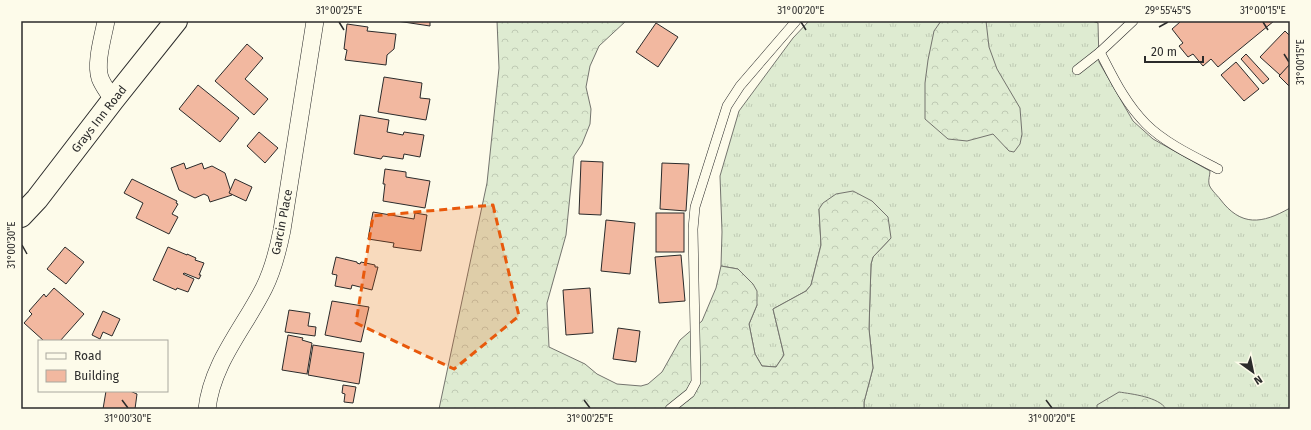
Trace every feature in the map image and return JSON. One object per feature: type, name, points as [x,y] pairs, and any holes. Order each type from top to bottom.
[{"type":"street","points":[[106,21],[99,58],[99,70],[100,77],[113,100]]},
{"type":"street","name":"Grays Inn Road","points":[[21,216],[37,199],[176,21]]},
{"type":"street","name":"Garcin Place","points":[[207,409],[212,387],[225,354],[264,288],[275,261],[282,230],[315,21]]},
{"type":"lane","points":[[670,409],[690,393],[696,382],[693,229],[695,207],[727,106],[740,86],[796,21]]},
{"type":"lane","points":[[1077,70],[1100,52],[1133,21]]},
{"type":"lane","points":[[1100,52],[1131,106],[1147,125],[1180,148],[1218,170]]},
{"type":"highlighted area","points":[[493,205],[519,316],[454,369],[356,323],[373,216]]},
{"type":"green space","points":[[497,21],[626,21],[599,46],[590,66],[586,87],[591,109],[590,124],[582,144],[574,156],[566,235],[547,303],[549,347],[585,364],[597,374],[617,384],[641,386],[648,384],[662,372],[680,340],[702,321],[716,288],[721,266],[738,269],[753,284],[757,291],[757,305],[749,324],[755,354],[762,366],[776,367],[784,355],[773,309],[806,291],[811,285],[821,245],[819,209],[823,203],[836,194],[853,191],[872,201],[888,217],[891,238],[873,257],[871,264],[869,329],[873,368],[864,402],[864,409],[439,409],[487,183],[499,68]]},
{"type":"green space","points":[[809,21],[1092,21],[1098,23],[1099,62],[1133,121],[1153,139],[1210,171],[1209,182],[1211,188],[1228,208],[1236,214],[1252,220],[1261,220],[1290,208],[1290,409],[864,409],[864,402],[873,368],[869,329],[871,264],[873,257],[891,238],[819,209],[821,245],[811,285],[806,291],[773,309],[784,355],[776,367],[762,366],[755,354],[749,324],[757,305],[738,269],[721,266],[722,232],[720,176],[739,111],[793,38]]},
{"type":"green space","points":[[941,21],[986,21],[989,47],[997,69],[1020,108],[1022,134],[1020,144],[1014,152],[1009,151],[993,134],[967,141],[948,139],[925,119],[925,83],[928,60],[934,31]]},
{"type":"green space","points":[[1119,392],[1151,399],[1163,405],[1166,409],[1097,409],[1097,405]]},
{"type":"building","points":[[397,21],[430,21],[430,26]]},
{"type":"building","points":[[1179,21],[1274,21],[1218,67],[1211,59],[1203,66],[1193,54],[1188,57],[1179,46],[1183,43],[1172,29],[1180,22]]},
{"type":"building","points":[[656,23],[678,37],[658,67],[636,52]]},
{"type":"building","points":[[347,24],[368,27],[367,31],[396,34],[394,49],[387,55],[386,65],[345,60],[347,50],[344,49]]},
{"type":"building","points":[[1285,31],[1290,36],[1290,65],[1280,75],[1260,57]]},
{"type":"building","points":[[247,44],[263,58],[245,79],[268,99],[254,115],[215,81]]},
{"type":"building","points":[[1246,54],[1269,79],[1263,84],[1241,59]]},
{"type":"building","points":[[1236,62],[1259,89],[1244,101],[1221,75]]},
{"type":"building","points":[[1290,64],[1290,87],[1279,76]]},
{"type":"building","points":[[384,77],[422,83],[420,98],[430,99],[426,120],[378,112]]},
{"type":"building","points":[[198,85],[239,118],[220,142],[179,109]]},
{"type":"building","points":[[360,115],[389,120],[387,132],[403,135],[404,132],[424,135],[420,157],[404,154],[403,159],[383,156],[381,159],[354,154]]},
{"type":"building","points":[[259,132],[278,148],[265,163],[247,146]]},
{"type":"building","points":[[581,161],[603,162],[601,215],[579,214]]},
{"type":"building","points":[[184,163],[186,169],[202,163],[204,169],[212,166],[225,173],[232,195],[210,202],[208,196],[204,194],[195,198],[179,190],[171,168]]},
{"type":"building","points":[[662,163],[689,164],[686,211],[660,209]]},
{"type":"building","points":[[385,169],[406,172],[406,177],[430,181],[425,208],[383,201]]},
{"type":"building","points":[[132,179],[177,201],[176,203],[178,204],[172,214],[178,217],[169,234],[136,218],[143,203],[124,193]]},
{"type":"building","points":[[235,179],[252,187],[246,201],[229,193]]},
{"type":"building","points":[[373,212],[414,219],[415,213],[427,215],[421,251],[393,247],[394,243],[368,239]]},
{"type":"building","points":[[656,213],[684,213],[684,252],[656,252]]},
{"type":"building","points":[[606,220],[635,223],[630,274],[601,271]]},
{"type":"building","points":[[65,247],[84,262],[66,284],[47,269]]},
{"type":"building","points":[[168,247],[196,258],[195,260],[204,263],[199,279],[184,273],[183,274],[194,279],[188,292],[177,288],[176,290],[153,280]]},
{"type":"building","points":[[681,255],[685,301],[659,303],[655,257]]},
{"type":"building","points":[[336,257],[360,264],[361,262],[375,265],[375,267],[378,267],[372,290],[352,285],[351,289],[335,286],[337,275],[332,274]]},
{"type":"building","points":[[54,288],[84,314],[61,340],[43,340],[24,323],[32,314],[29,311],[44,294],[46,297]]},
{"type":"building","points":[[590,288],[593,333],[566,335],[563,290]]},
{"type":"building","points":[[332,301],[369,307],[361,342],[325,335]]},
{"type":"building","points":[[289,310],[310,313],[308,326],[316,327],[315,336],[285,332]]},
{"type":"building","points":[[103,311],[120,319],[112,336],[103,332],[100,339],[92,335]]},
{"type":"building","points":[[618,328],[640,331],[636,362],[613,359]]},
{"type":"building","points":[[288,335],[303,338],[302,340],[312,343],[307,374],[282,370]]},
{"type":"building","points":[[313,345],[364,353],[359,384],[308,375]]},
{"type":"building","points":[[343,385],[356,387],[353,403],[344,402],[345,394],[342,393]]},
{"type":"building","points":[[106,392],[132,392],[137,394],[135,409],[103,409]]}]
